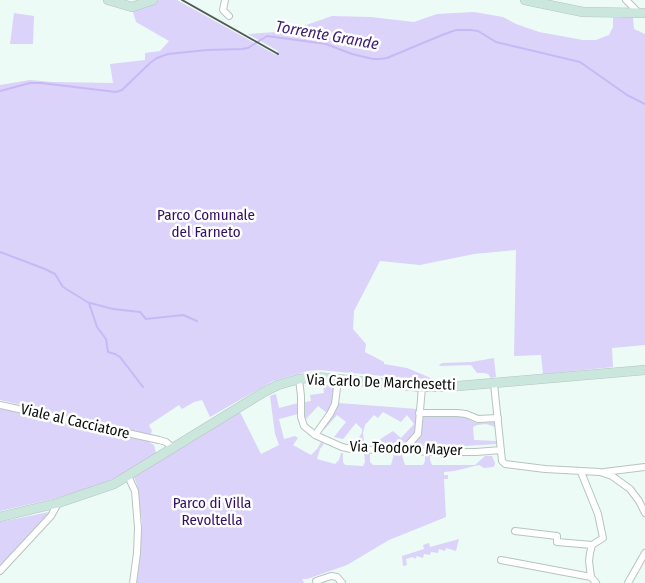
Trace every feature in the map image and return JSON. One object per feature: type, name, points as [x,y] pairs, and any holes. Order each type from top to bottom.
[{"type":"main road","points":[[108,0],[132,7],[153,0]]},
{"type":"main road","points":[[526,0],[583,12],[643,14]]},
{"type":"main road","name":"Via Carlo De Marchesetti","points":[[0,517],[58,504],[98,490],[128,476],[271,388],[299,379],[316,377],[422,386],[494,384],[645,370]]},
{"type":"street","points":[[225,0],[223,10],[229,16]]},
{"type":"street","points":[[626,0],[643,14]]},
{"type":"street","points":[[299,379],[302,423],[315,435],[335,404],[338,379]]},
{"type":"street","points":[[494,384],[502,461],[509,466],[581,472],[645,467]]},
{"type":"street","points":[[398,450],[407,446],[418,434],[422,386]]},
{"type":"street","name":"Viale al Cacciatore","points":[[0,405],[150,438],[169,451]]},
{"type":"street","points":[[419,413],[457,413],[466,414],[478,419],[498,418]]},
{"type":"street","name":"Via Teodoro Mayer","points":[[315,435],[331,443],[351,449],[476,452],[501,450]]},
{"type":"street","points":[[515,531],[557,536],[557,542],[592,545],[603,538],[598,514],[581,472]]},
{"type":"street","points":[[600,472],[612,476],[630,489],[645,513]]},
{"type":"street","points":[[128,476],[134,491],[138,528],[133,583]]},
{"type":"street","points":[[0,572],[52,516],[58,504]]},
{"type":"street","points":[[501,560],[593,580],[589,561],[592,545]]},
{"type":"street","points":[[628,583],[645,553]]},
{"type":"street","points":[[316,581],[331,576],[337,577],[342,583]]},
{"type":"green space","name":"Parco Comunale del Farneto","points":[[158,0],[177,0],[276,55],[278,51],[248,34],[289,31],[332,16],[371,17],[414,22],[437,14],[474,12],[503,17],[539,32],[583,40],[596,40],[609,35],[613,27],[613,18],[633,17],[634,29],[645,34],[645,345],[612,348],[613,367],[543,374],[541,355],[514,356],[516,250],[474,254],[420,265],[380,261],[354,311],[353,329],[366,344],[365,352],[384,362],[384,364],[407,368],[438,381],[319,370],[308,371],[273,381],[210,417],[202,400],[182,409],[179,405],[149,425],[152,431],[150,435],[0,400],[0,85],[30,80],[113,83],[110,64],[145,60],[145,53],[160,51],[169,41],[136,22],[133,12]]},
{"type":"green space","points":[[14,13],[34,16],[33,44],[10,44]]},
{"type":"green space","points":[[494,358],[496,377],[491,378],[488,374],[477,373],[471,365],[439,365],[442,363],[471,362]]},
{"type":"green space","points":[[323,385],[335,385],[333,402],[327,413],[318,406],[306,419],[304,416],[305,402],[311,401],[310,395],[324,393]]},
{"type":"green space","name":"Parco di Villa Revoltella","points":[[276,394],[279,408],[298,403],[298,414],[279,419],[284,439],[295,436],[298,438],[293,445],[311,455],[321,442],[324,444],[320,449],[317,459],[335,464],[339,460],[341,453],[343,453],[345,465],[363,466],[365,462],[364,453],[370,452],[370,462],[373,465],[391,465],[394,454],[401,452],[405,465],[423,465],[425,455],[430,454],[432,465],[475,465],[485,456],[492,456],[495,463],[494,467],[484,468],[479,465],[444,472],[444,475],[448,475],[448,479],[444,479],[446,517],[389,540],[347,565],[302,579],[304,583],[136,583],[142,522],[137,485],[134,477],[240,412],[261,454],[279,445],[275,434],[270,396]]},
{"type":"green space","points":[[339,403],[417,409],[415,433],[399,446],[371,445],[393,431],[401,438],[414,424],[407,415],[401,422],[383,412],[378,418],[374,415],[365,425],[364,441],[354,444],[362,433],[362,429],[356,423],[343,439],[334,437],[346,422],[337,415],[323,431]]},
{"type":"green space","points":[[0,408],[147,441],[154,445],[156,453],[117,477],[99,485],[57,498],[0,511]]},
{"type":"green space","points":[[422,416],[462,416],[476,423],[494,422],[495,427],[486,424],[473,427],[474,440],[496,441],[497,444],[411,446],[422,433]]},
{"type":"green space","points":[[49,512],[46,516],[0,566],[0,522]]},
{"type":"green space","points":[[459,539],[456,551],[446,548],[445,551],[439,549],[438,553],[424,554],[423,558],[417,556],[415,559],[413,557],[406,559],[407,565],[403,566],[402,556],[424,549],[423,545],[429,543],[430,547]]},
{"type":"waterway","name":"Torrente Grande","points":[[0,91],[30,83],[41,83],[116,92],[122,90],[157,58],[168,54],[248,48],[267,36],[326,44],[352,54],[379,59],[387,58],[456,30],[470,30],[478,31],[496,42],[580,62],[627,95],[645,104]]},
{"type":"waterway","points":[[0,252],[55,274],[63,287],[89,303],[97,327],[106,339],[108,352],[120,357],[143,387]]},
{"type":"waterway","points":[[90,303],[113,309],[140,312],[146,319],[183,315],[197,321]]},
{"type":"railway","points":[[182,0],[278,54]]}]
